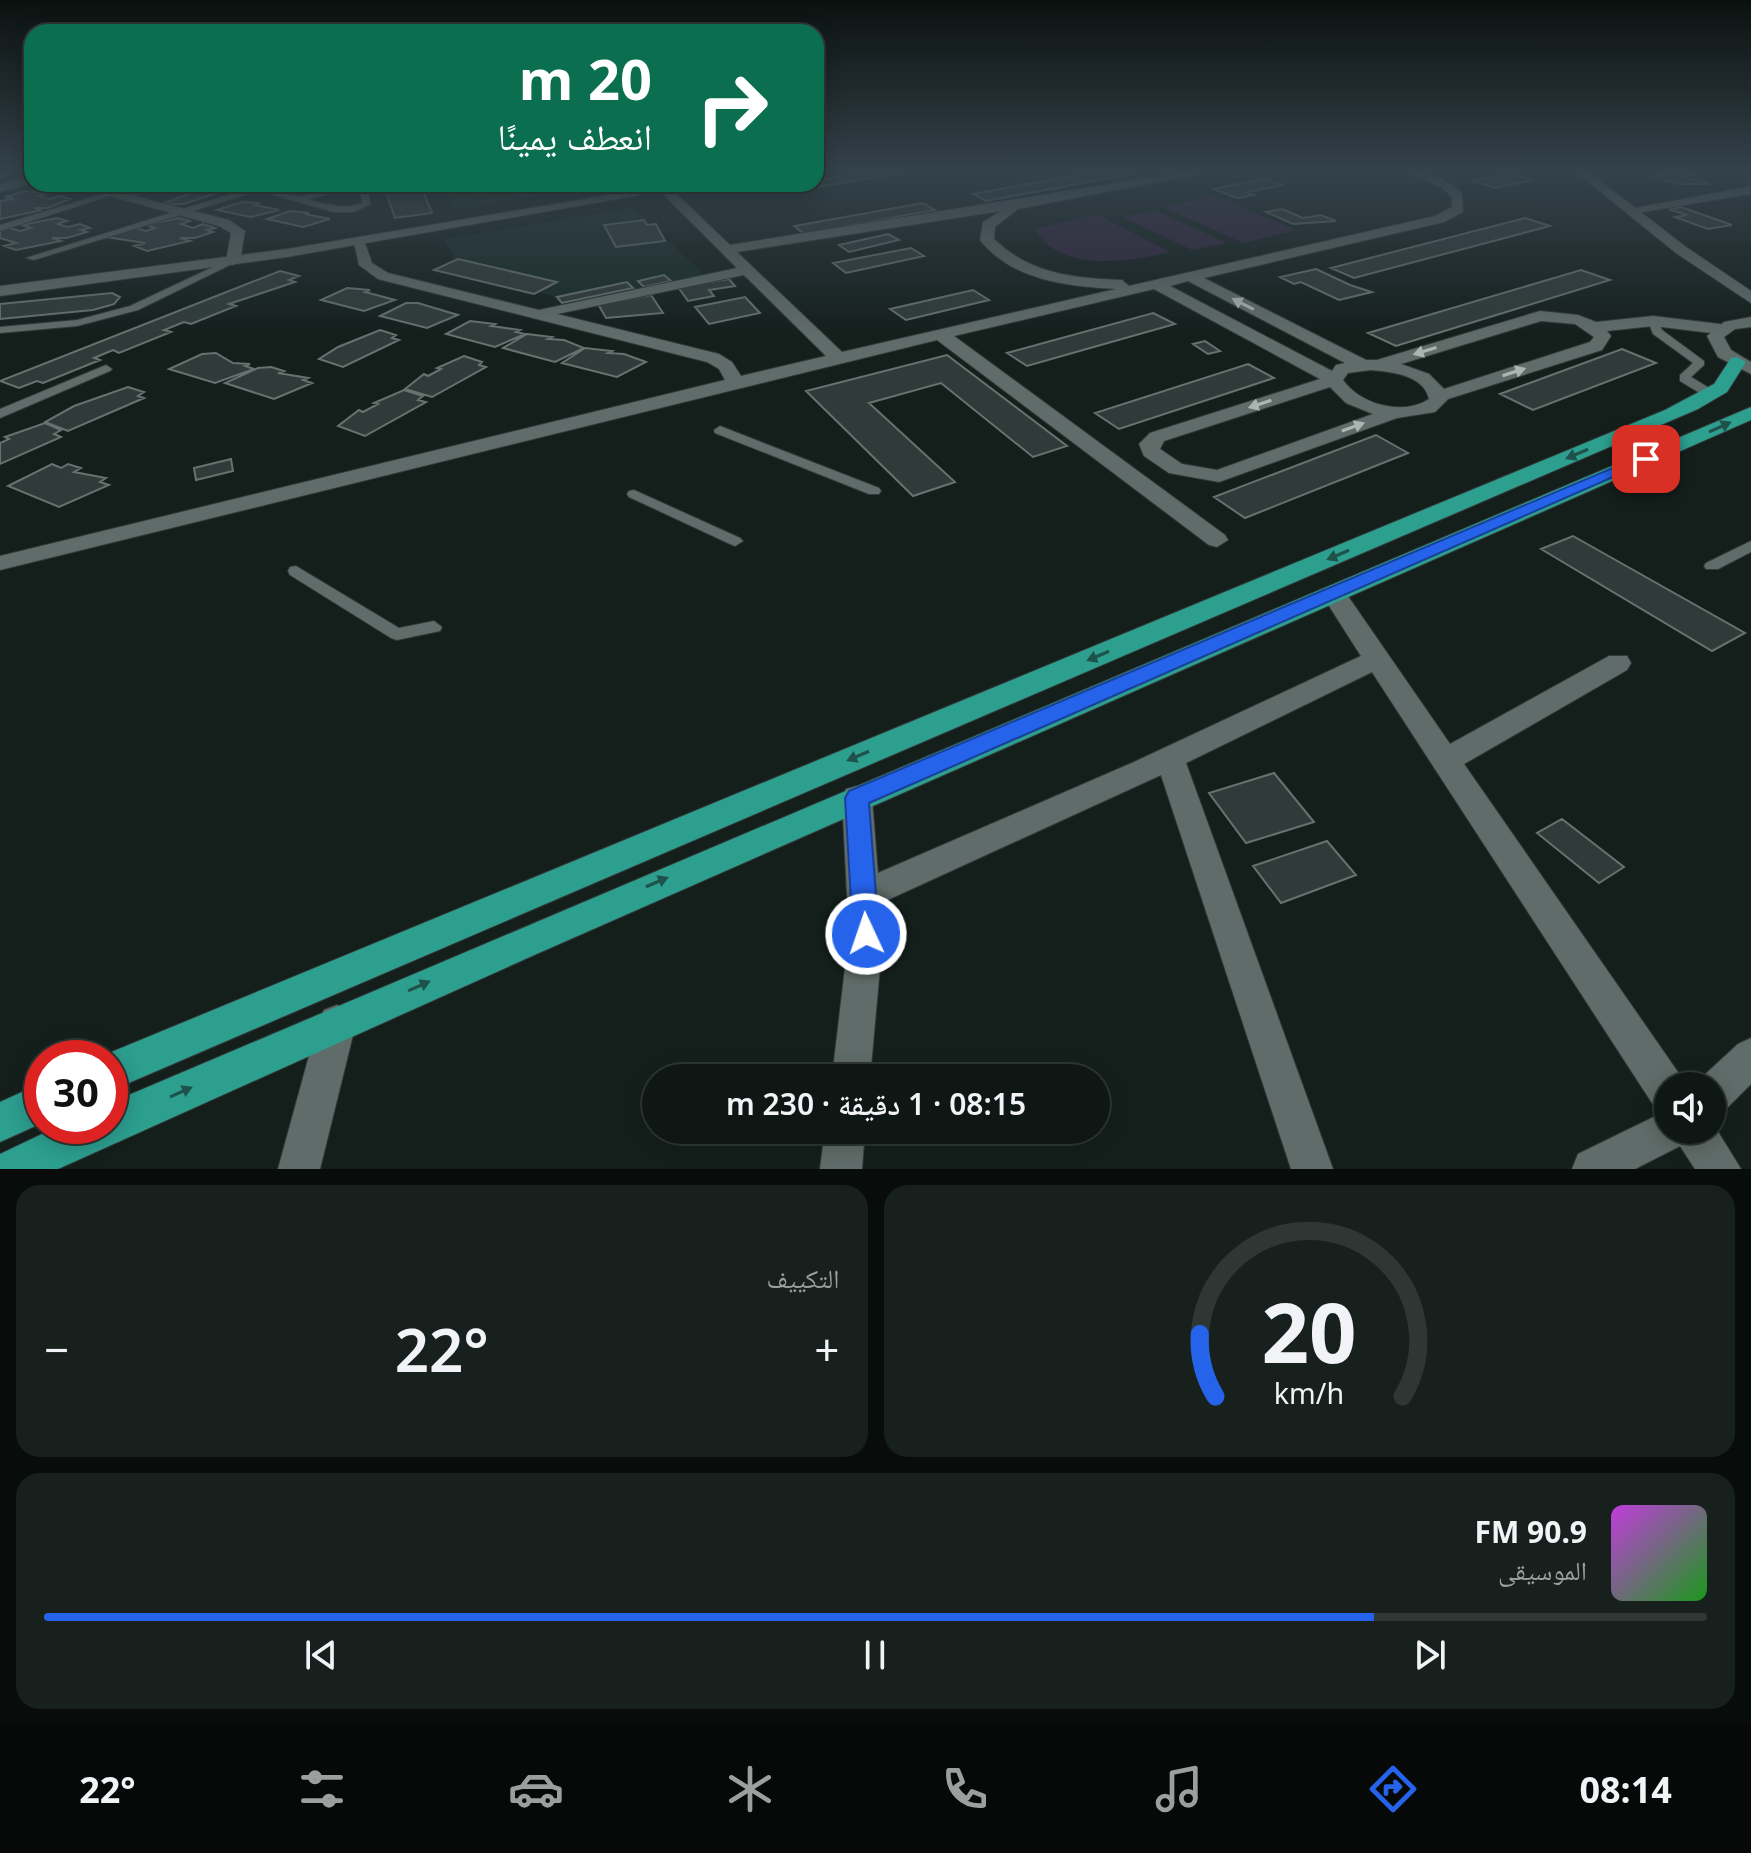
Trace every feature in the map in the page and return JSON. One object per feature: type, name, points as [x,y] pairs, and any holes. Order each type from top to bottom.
[{"type":"highway","points":[[128,1064],[1658,420],[1712,395],[1744,366]]},
{"type":"highway","points":[[128,1115],[1751,413]]},
{"type":"highway","points":[[0,1122],[24,1111]]},
{"type":"highway","points":[[13,1169],[66,1144]]},
{"type":"street","points":[[230,227],[238,231],[233,261]]},
{"type":"street","points":[[0,291],[233,261],[439,227]]},
{"type":"street","points":[[702,227],[838,358]]},
{"type":"street","points":[[726,250],[878,227]]},
{"type":"street","points":[[988,227],[987,240],[1001,257],[1022,269],[1067,280],[1153,286],[1334,379],[1347,396],[1361,403],[1397,412]]},
{"type":"street","points":[[0,563],[838,358],[1407,227]]},
{"type":"street","points":[[1652,227],[1751,298]]},
{"type":"street","points":[[358,241],[371,272],[713,358],[726,366],[736,383]]},
{"type":"street","points":[[1681,250],[1726,316]]},
{"type":"street","points":[[537,314],[746,270]]},
{"type":"street","points":[[1191,277],[1371,365],[1413,374],[1436,388],[1439,396]]},
{"type":"street","points":[[1594,327],[1603,336],[1596,346],[1439,396],[1430,408],[1397,412],[1219,476],[1176,469],[1151,452],[1149,444],[1157,437],[1334,379],[1342,369],[1371,365],[1540,316],[1556,315],[1594,327],[1726,316],[1751,322]]},
{"type":"street","points":[[1726,316],[1715,336],[1716,344],[1744,366]]},
{"type":"street","points":[[940,334],[1217,540]]},
{"type":"street","points":[[1334,595],[1655,1072]]},
{"type":"street","points":[[863,895],[1170,758],[1377,659]]},
{"type":"street","points":[[1445,761],[1618,663]]},
{"type":"street","points":[[1170,758],[1312,1169]]},
{"type":"street","points":[[852,1064],[866,934],[857,798]]},
{"type":"street","points":[[299,1169],[337,1023]]},
{"type":"street","points":[[1726,1081],[1751,1057]]},
{"type":"street","points":[[1593,1169],[1654,1137]]},
{"type":"street","points":[[841,1169],[844,1144]]},
{"type":"street","points":[[1703,1144],[1720,1169]]},
{"type":"lane","points":[[31,258],[132,227]]},
{"type":"lane","points":[[0,330],[77,323],[134,308],[233,261]]},
{"type":"lane","points":[[1653,321],[1657,332],[1700,363],[1684,378],[1712,395]]},
{"type":"lane","points":[[0,414],[106,369]]},
{"type":"lane","points":[[720,430],[874,491]]},
{"type":"lane","points":[[634,494],[735,541]]},
{"type":"lane","points":[[1712,566],[1751,546]]},
{"type":"lane","points":[[296,571],[397,634],[434,627]]},
{"type":"shaded area","points":[[520,227],[653,227],[705,275],[561,304],[551,295],[432,271],[455,258],[444,239]]},
{"type":"shaded area","points":[[1120,227],[1170,252],[1115,261],[1077,258],[1060,253],[1046,243],[1035,229]]},
{"type":"shaded area","points":[[1142,227],[1191,227],[1227,243],[1192,250]]},
{"type":"shaded area","points":[[1206,227],[1289,227],[1297,230],[1243,243]]},
{"type":"building","points":[[27,227],[90,228],[81,230],[87,232],[67,238],[52,238],[61,241],[16,250],[4,246],[16,243],[0,238],[0,231],[31,228]]},
{"type":"building","points":[[151,227],[215,228],[207,230],[213,232],[195,238],[180,238],[190,241],[147,251],[134,246],[145,243],[106,237],[135,228],[146,231],[155,228]]},
{"type":"building","points":[[605,227],[657,227],[665,241],[616,247]]},
{"type":"building","points":[[795,227],[845,227],[804,234]]},
{"type":"building","points":[[1492,227],[1548,227],[1354,278],[1331,268]]},
{"type":"building","points":[[888,234],[899,240],[849,252],[839,245]]},
{"type":"building","points":[[911,248],[924,256],[846,273],[833,263]]},
{"type":"building","points":[[458,259],[557,282],[534,294],[434,270]]},
{"type":"building","points":[[1316,269],[1372,292],[1339,300],[1301,282],[1294,284],[1280,277]]},
{"type":"building","points":[[1581,270],[1610,280],[1396,346],[1368,333]]},
{"type":"building","points":[[280,271],[299,276],[289,280],[295,282],[229,304],[236,306],[191,324],[184,322],[164,330],[171,332],[119,353],[113,350],[94,358],[100,360],[43,383],[37,381],[19,388],[0,381]]},
{"type":"building","points":[[664,275],[671,281],[644,287],[638,281]]},
{"type":"building","points":[[729,279],[735,286],[709,290],[714,296],[688,301],[678,287]]},
{"type":"building","points":[[627,282],[633,288],[562,303],[557,297]]},
{"type":"building","points":[[347,288],[370,290],[365,292],[395,300],[364,311],[321,300]]},
{"type":"building","points":[[973,290],[989,300],[906,320],[890,309]]},
{"type":"building","points":[[112,293],[120,297],[114,304],[93,310],[0,319],[0,304]]},
{"type":"building","points":[[651,295],[663,313],[606,318],[598,304]]},
{"type":"building","points":[[745,297],[760,313],[709,324],[695,307]]},
{"type":"building","points":[[406,303],[418,303],[458,315],[427,328],[380,316]]},
{"type":"building","points":[[1153,313],[1175,324],[1027,366],[1007,353]]},
{"type":"building","points":[[470,321],[495,324],[491,326],[520,330],[516,332],[525,334],[495,347],[446,334]]},
{"type":"building","points":[[380,330],[396,335],[392,338],[399,340],[343,367],[319,359],[338,347]]},
{"type":"building","points":[[527,334],[552,337],[548,339],[564,340],[584,348],[555,362],[503,348]]},
{"type":"building","points":[[1205,341],[1220,351],[1208,354],[1193,344]]},
{"type":"building","points":[[585,348],[612,351],[608,353],[624,354],[646,362],[617,377],[562,363]]},
{"type":"building","points":[[1622,349],[1656,363],[1533,410],[1500,394]]},
{"type":"building","points":[[216,353],[233,363],[250,364],[245,366],[254,369],[215,383],[169,369],[202,354]]},
{"type":"building","points":[[947,355],[1067,446],[1033,457],[941,383],[869,403],[955,482],[913,496],[806,391]]},
{"type":"building","points":[[464,356],[482,362],[479,365],[486,367],[432,397],[405,389],[424,374],[428,376],[441,369],[437,368]]},
{"type":"building","points":[[1248,364],[1274,378],[1119,429],[1095,413]]},
{"type":"building","points":[[271,367],[284,371],[278,373],[308,378],[303,380],[312,383],[274,399],[225,383],[258,368]]},
{"type":"building","points":[[128,387],[144,392],[138,396],[144,398],[68,431],[45,422],[74,406]]},
{"type":"building","points":[[404,390],[423,396],[418,400],[426,402],[365,436],[338,426],[359,410],[363,412],[378,404],[374,403]]},
{"type":"building","points":[[45,423],[61,430],[54,434],[61,437],[0,464],[0,443],[9,439],[5,437]]},
{"type":"building","points":[[1376,435],[1408,453],[1245,518],[1214,497]]},
{"type":"building","points":[[231,459],[233,471],[196,480],[194,468]]},
{"type":"building","points":[[52,464],[61,468],[68,464],[81,468],[74,472],[106,478],[100,482],[109,485],[59,507],[8,486]]},
{"type":"building","points":[[1573,536],[1745,633],[1712,651],[1541,549]]},
{"type":"building","points":[[1274,773],[1314,822],[1246,843],[1209,793]]},
{"type":"building","points":[[1562,819],[1624,867],[1599,883],[1537,833]]},
{"type":"building","points":[[1327,841],[1356,875],[1281,903],[1253,866]]},
{"type":"route","points":[[866,934],[857,798],[1646,459]]}]
